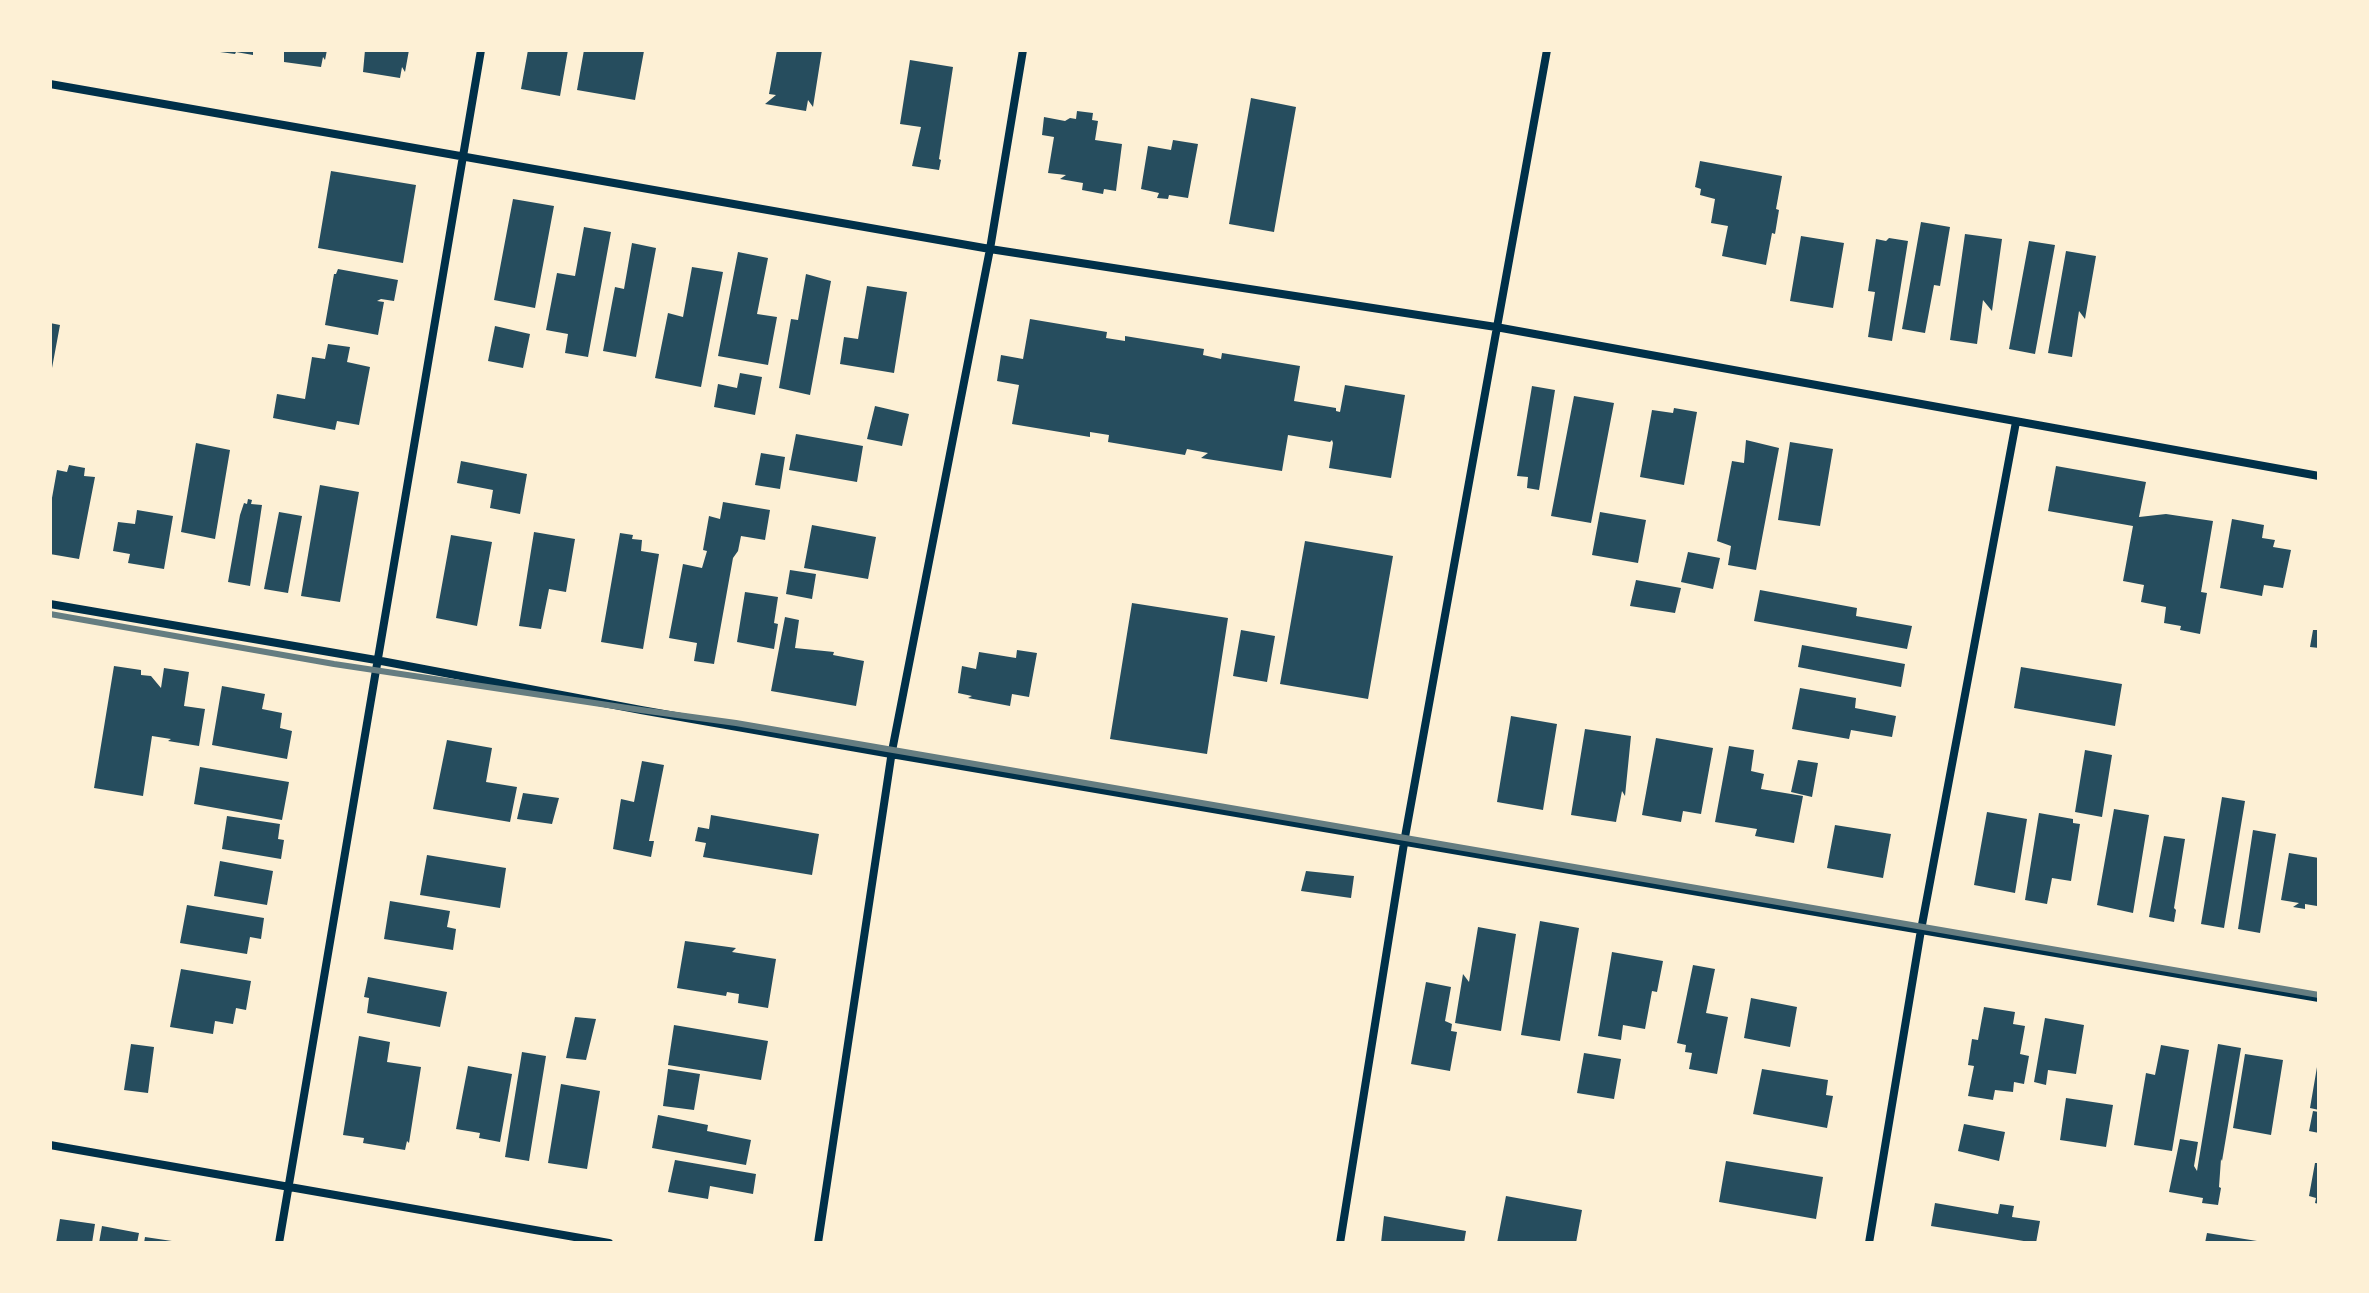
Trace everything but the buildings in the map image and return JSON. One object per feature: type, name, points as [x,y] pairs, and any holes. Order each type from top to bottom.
[{"type":"street","points":[[279,1243],[481,50]]},
{"type":"street","points":[[818,1243],[891,754],[990,249],[1023,50]]},
{"type":"street","points":[[1340,1243],[1404,841],[1547,50]]},
{"type":"street","points":[[50,84],[990,249],[1496,327],[2319,476]]},
{"type":"street","points":[[1869,1243],[1921,930],[2016,422]]},
{"type":"street","points":[[50,604],[891,754],[2319,998]]},
{"type":"street","points":[[50,1145],[609,1243]]},
{"type":"railway","points":[[50,614],[334,664],[736,723],[2319,995]]}]
